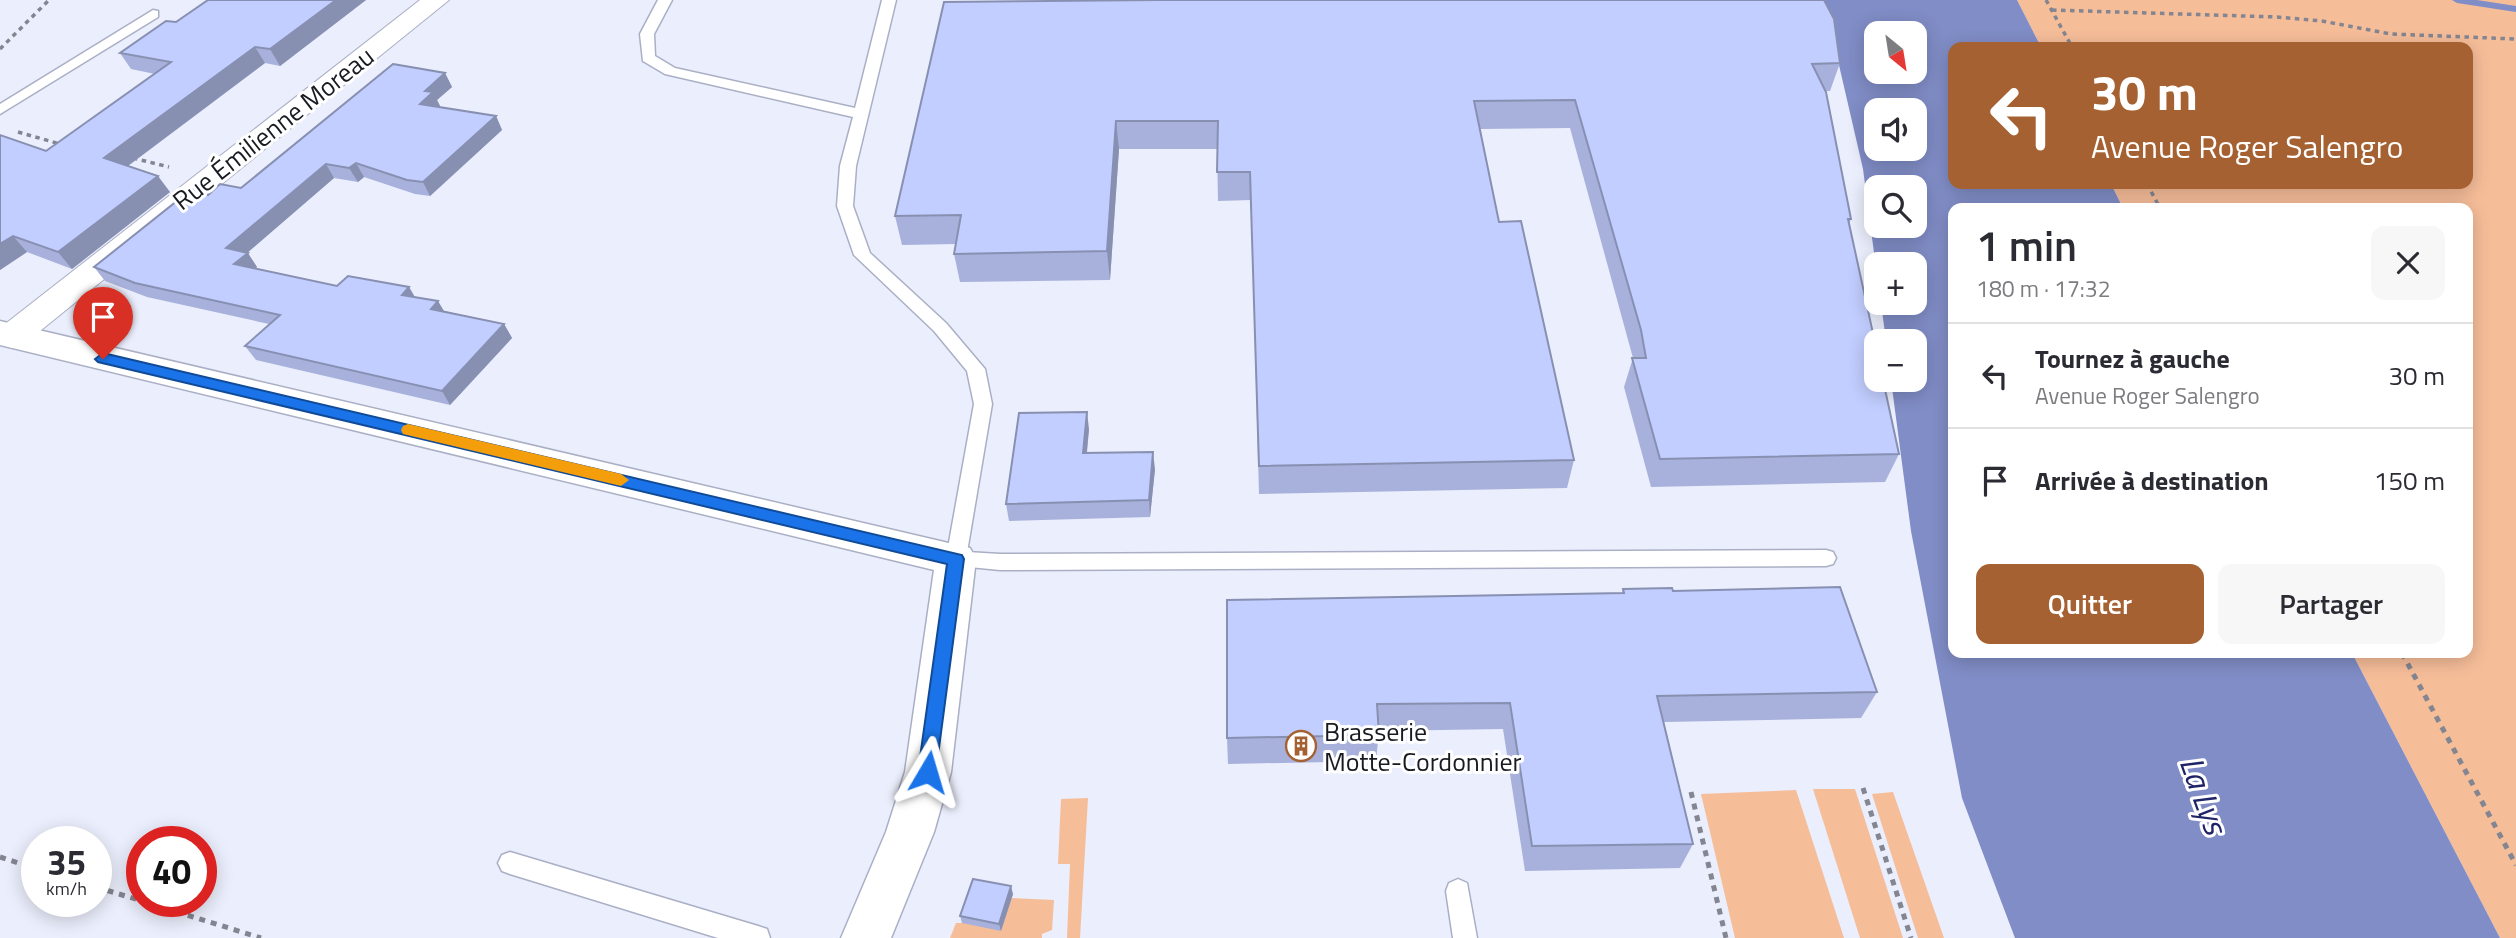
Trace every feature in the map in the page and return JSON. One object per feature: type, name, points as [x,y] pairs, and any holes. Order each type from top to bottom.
[{"type":"street","name":"Rue Émilienne Moreau","points":[[8,341],[210,177],[436,0]]},
{"type":"street","points":[[8,341],[956,559],[928,772],[910,832],[866,938]]},
{"type":"lane","points":[[665,0],[647,34],[648,58],[670,71],[860,114]]},
{"type":"lane","points":[[889,0],[848,166],[845,206],[862,255],[940,327],[976,369],[983,404],[956,559],[1000,562],[1826,558]]},
{"type":"lane","points":[[0,110],[153,14]]},
{"type":"lane","points":[[510,863],[758,938]]},
{"type":"lane","points":[[1458,891],[1465,938]]},
{"type":"path","points":[[0,49],[49,0]]},
{"type":"path","points":[[2046,0],[2069,42]]},
{"type":"path","points":[[2052,10],[2277,17],[2322,21],[2391,34],[2516,39]]},
{"type":"path","points":[[13,131],[65,146]]},
{"type":"path","points":[[128,157],[210,177]]},
{"type":"path","points":[[2405,658],[2516,865]]},
{"type":"path","points":[[1863,788],[1911,938]]},
{"type":"path","points":[[1690,792],[1726,938]]},
{"type":"path","points":[[0,857],[21,864]]},
{"type":"path","points":[[193,917],[261,938]]},
{"type":"shaded area","points":[[2017,0],[2516,0],[2516,938],[2500,938],[2355,658],[2473,658],[2473,203],[2120,203],[2114,189],[2473,189],[2473,42],[2038,42]]},
{"type":"shaded area","points":[[1813,789],[1855,789],[1903,938],[1860,938]]},
{"type":"shaded area","points":[[1796,790],[1844,938],[1735,938],[1701,794]]},
{"type":"shaded area","points":[[1893,792],[1944,938],[1918,938],[1872,794]]},
{"type":"shaded area","points":[[1088,798],[1080,938],[1067,938],[1070,864],[1058,864],[1061,799]]},
{"type":"shaded area","points":[[1012,898],[1054,900],[1052,930],[1042,934],[1042,938],[950,938],[956,923],[962,923]]},
{"type":"water","name":"La Lys","points":[[1824,0],[2017,0],[2038,42],[1948,42],[1948,189],[2114,189],[2120,203],[1948,203],[1948,658],[2355,658],[2500,938],[2015,938],[1962,798],[1911,531],[1893,392],[1927,392],[1927,329],[1884,329],[1883,315],[1927,315],[1927,252],[1874,252],[1872,238],[1927,238],[1927,175],[1864,177]]},
{"type":"building","points":[[208,0],[336,0],[270,49],[255,47],[104,158],[158,176],[58,252],[13,236],[0,244],[0,135],[46,151],[171,62],[120,53],[166,21],[176,22]]},
{"type":"building","points":[[1824,0],[1834,19],[1840,63],[1812,64],[1826,92],[1864,292],[1864,315],[1869,315],[1872,329],[1864,329],[1864,392],[1886,392],[1899,454],[1660,459],[1632,358],[1646,358],[1641,330],[1575,100],[1474,101],[1499,222],[1521,221],[1574,460],[1259,466],[1250,172],[1217,172],[1218,121],[1116,121],[1107,251],[954,254],[961,215],[895,216],[944,2]]},
{"type":"building","points":[[393,64],[445,73],[425,91],[433,92],[420,104],[496,116],[423,182],[407,180],[356,163],[349,168],[326,164],[226,248],[248,253],[234,264],[337,286],[348,276],[409,287],[402,295],[438,301],[431,309],[504,324],[442,391],[245,346],[280,315],[135,283],[94,267],[192,189],[208,195],[220,184],[241,188]]},
{"type":"building","points":[[1087,412],[1083,453],[1153,452],[1149,500],[1006,504],[1019,413]]},
{"type":"building","name":"Brasserie Motte-Cordonnier","points":[[1840,587],[1877,692],[1657,696],[1693,844],[1532,846],[1510,703],[1377,704],[1379,735],[1227,738],[1227,600],[1624,593],[1623,589],[1672,588],[1673,591]]},
{"type":"building","points":[[973,879],[1011,886],[999,924],[960,916]]},
{"type":"waterway","points":[[2457,0],[2516,9]]},
{"type":"slow traffic","points":[[408,430],[621,480]]},
{"type":"place","name":"Brasserie Motte-Cordonnier","points":[[1301,746]]},
{"type":"route","points":[[103,359],[956,559],[928,772]]}]
